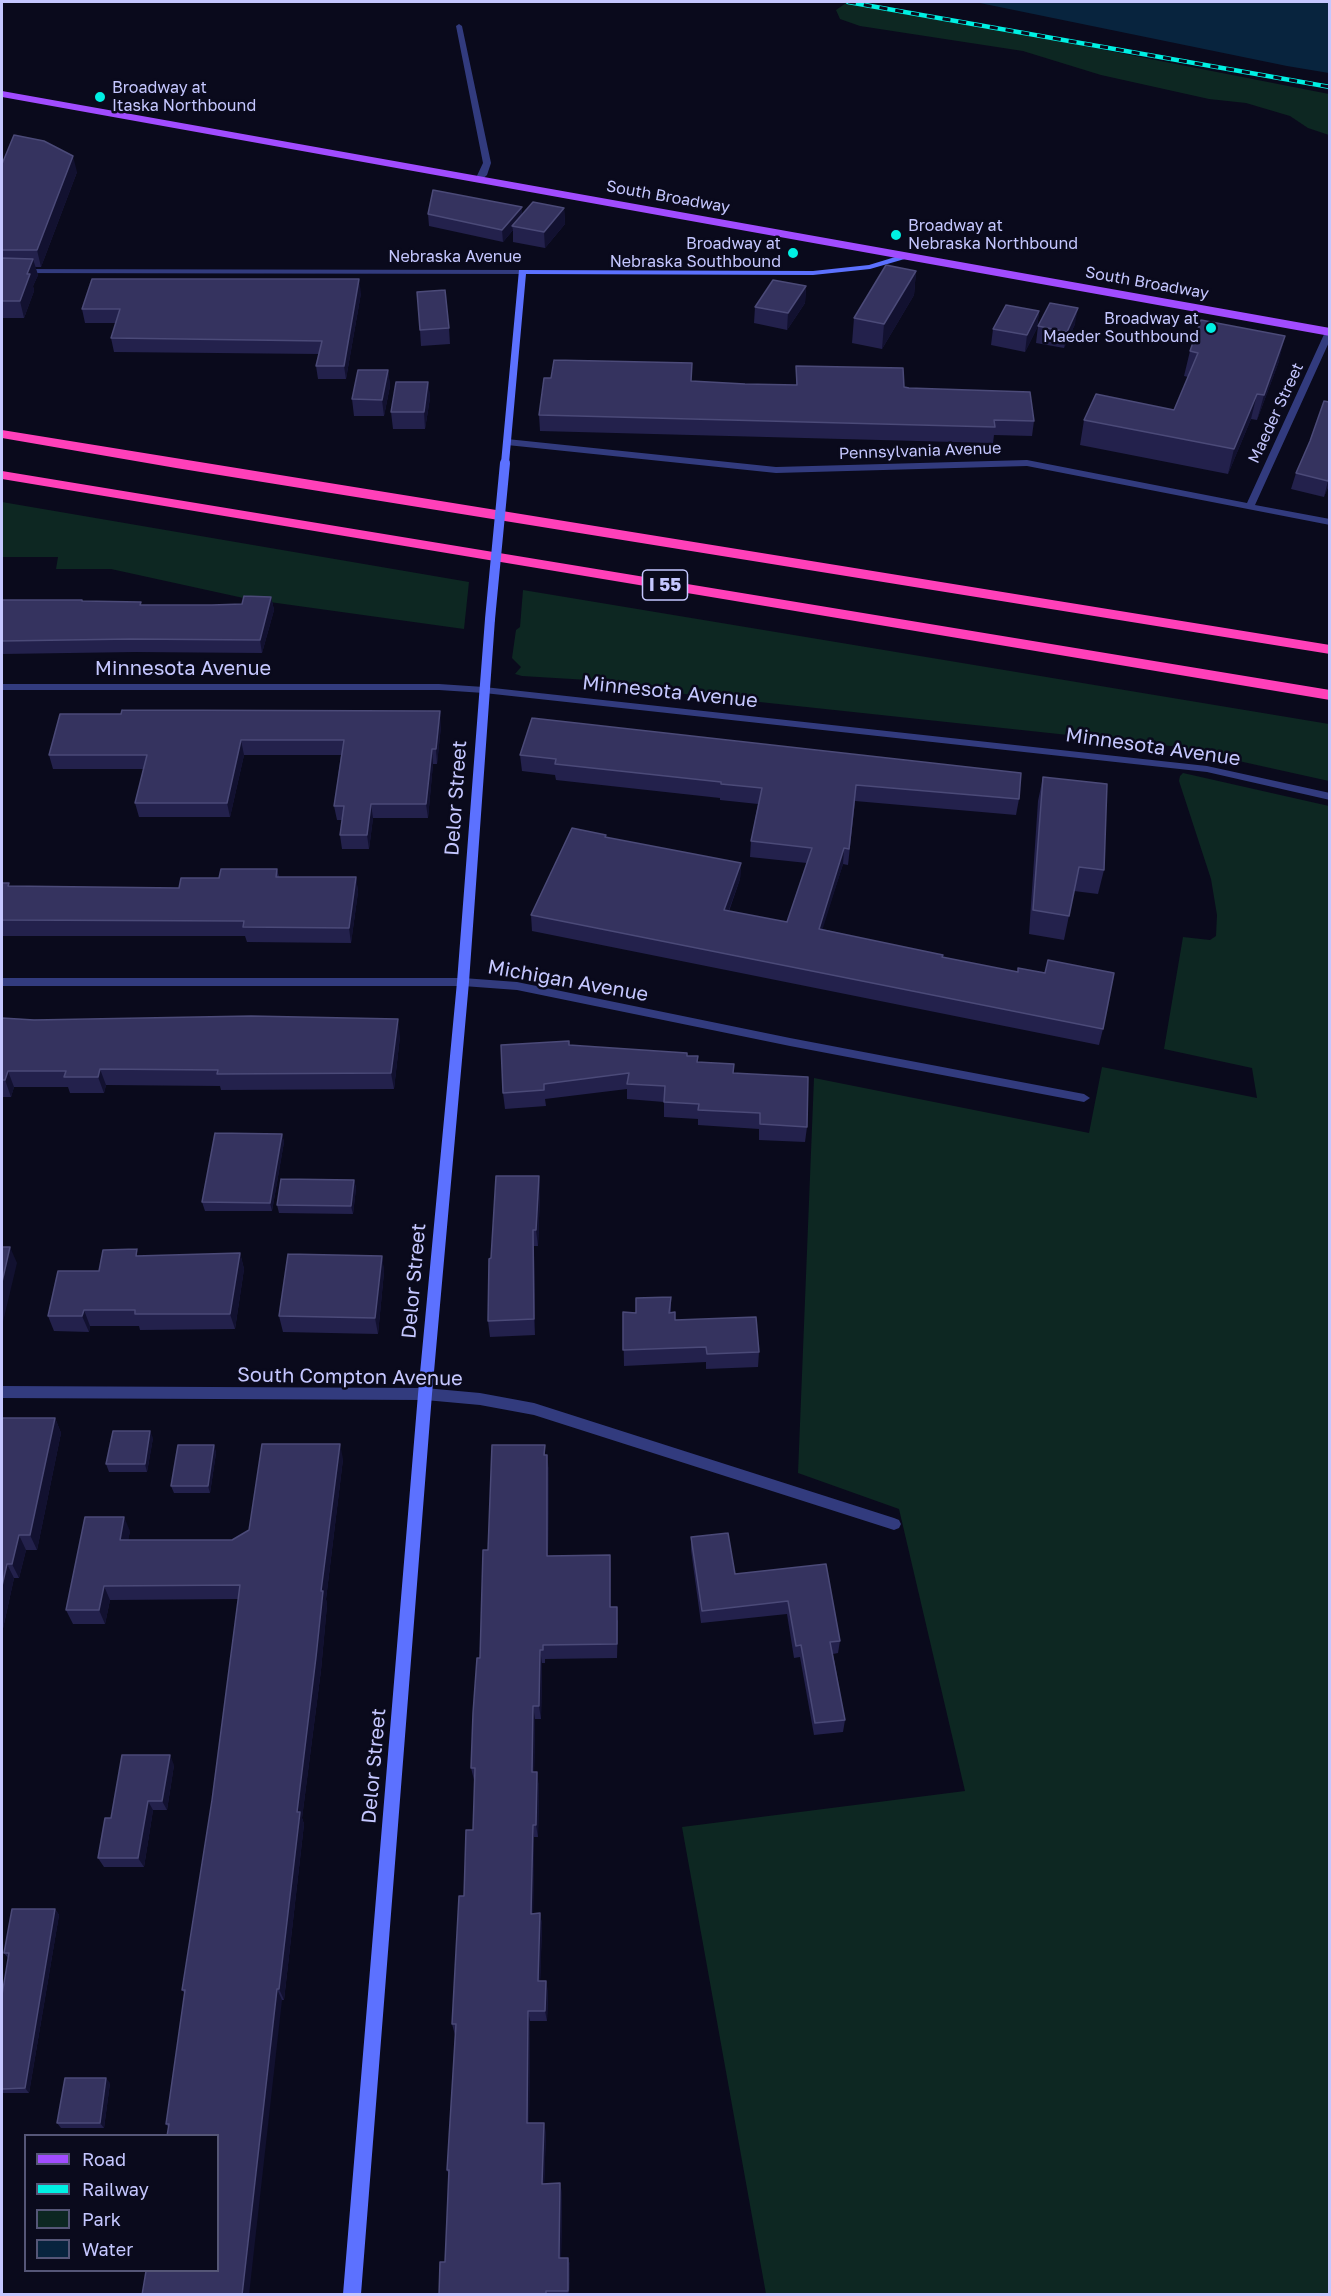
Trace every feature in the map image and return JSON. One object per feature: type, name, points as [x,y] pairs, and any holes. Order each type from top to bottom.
[{"type":"highway","name":"I 55","points":[[2,434],[187,466],[1329,650]]},
{"type":"highway","name":"I 55","points":[[2,475],[1329,695]]},
{"type":"main road","name":"South Broadway","points":[[2,94],[1329,332]]},
{"type":"street","points":[[459,26],[487,163],[486,170],[479,180]]},
{"type":"street","name":"Nebraska Avenue","points":[[2,271],[813,273],[870,267],[905,256]]},
{"type":"street","name":"Delor Street","points":[[352,2295],[425,1394],[463,982],[484,690],[522,272]]},
{"type":"street","name":"Maeder Street","points":[[1250,506],[1329,332]]},
{"type":"street","name":"Pennsylvania Avenue","points":[[507,442],[776,470],[1027,463],[1329,522]]},
{"type":"street","name":"Minnesota Avenue","points":[[2,687],[440,687],[484,690],[1207,769],[1329,797]]},
{"type":"street","name":"Michigan Avenue","points":[[2,982],[463,982],[517,986],[1084,1098]]},
{"type":"street","name":"South Compton Avenue","points":[[2,1392],[425,1394],[480,1399],[534,1409],[894,1524]]},
{"type":"green space","points":[[846,3],[865,3],[1329,94],[1329,135],[1308,128],[1290,116],[1246,103],[1209,99],[1101,75],[1023,51],[860,26],[840,19],[836,10]]},
{"type":"green space","points":[[2,502],[469,582],[464,629],[248,599],[111,569],[56,569],[58,557],[2,557]]},
{"type":"green space","points":[[523,590],[1329,724],[1329,781],[1171,746],[610,686],[605,681],[522,676],[515,674],[521,667],[512,658],[516,630],[520,627]]},
{"type":"green space","points":[[1183,773],[1329,806],[1329,2294],[766,2294],[682,1827],[965,1791],[899,1509],[798,1473],[814,1078],[1089,1133],[1102,1067],[1257,1098],[1252,1068],[1164,1049],[1183,937],[1210,940],[1216,936],[1217,915],[1211,879],[1179,781]]},
{"type":"water","points":[[975,2],[1329,2],[1329,73],[1287,66]]},
{"type":"building","points":[[14,135],[44,141],[73,156],[37,250],[2,250],[2,164]]},
{"type":"building","points":[[433,190],[522,207],[502,230],[428,214]]},
{"type":"building","points":[[533,202],[564,208],[544,232],[512,226]]},
{"type":"building","points":[[2,258],[33,259],[20,301],[2,301]]},
{"type":"building","points":[[886,265],[916,271],[884,324],[854,318]]},
{"type":"building","points":[[92,279],[359,279],[344,366],[316,366],[322,341],[111,338],[120,309],[82,309]]},
{"type":"building","points":[[773,280],[806,286],[788,313],[755,307]]},
{"type":"building","points":[[445,290],[449,328],[420,330],[417,292]]},
{"type":"building","points":[[1050,303],[1078,308],[1067,332],[1038,326]]},
{"type":"building","points":[[1006,305],[1039,311],[1027,335],[993,329]]},
{"type":"building","points":[[1201,320],[1285,336],[1264,395],[1257,394],[1234,449],[1084,420],[1096,394],[1174,410],[1198,353],[1190,351]]},
{"type":"building","points":[[554,360],[692,363],[691,381],[745,384],[797,385],[796,366],[903,368],[904,387],[909,388],[1030,392],[1034,421],[994,420],[995,427],[539,415],[544,378],[551,378]]},
{"type":"building","points":[[358,370],[388,370],[382,400],[352,399]]},
{"type":"building","points":[[396,382],[428,382],[424,412],[391,412]]},
{"type":"building","points":[[1324,401],[1329,402],[1328,481],[1296,473]]},
{"type":"building","points":[[244,596],[271,597],[260,640],[2,641],[2,600],[82,600],[141,602],[140,605],[212,605],[242,604]]},
{"type":"building","points":[[122,710],[440,711],[436,749],[432,749],[426,804],[371,804],[367,835],[340,835],[344,806],[334,806],[344,740],[241,740],[227,803],[135,803],[147,755],[49,755],[60,714],[121,714]]},
{"type":"building","points":[[532,718],[1021,773],[1019,799],[856,785],[849,849],[844,848],[819,929],[1018,972],[1018,968],[1045,973],[1048,960],[1114,973],[1103,1029],[531,915],[572,828],[606,835],[605,837],[741,863],[724,910],[787,922],[812,848],[751,841],[762,788],[555,764],[556,759],[520,755]]},
{"type":"building","points":[[1043,777],[1107,784],[1104,870],[1079,867],[1069,916],[1033,910]]},
{"type":"building","points":[[221,869],[277,869],[276,877],[356,877],[349,928],[243,927],[244,921],[2,920],[2,883],[9,883],[8,886],[179,888],[181,878],[219,878]]},
{"type":"building","points":[[251,1016],[398,1019],[391,1073],[217,1074],[218,1070],[100,1069],[98,1077],[64,1077],[66,1071],[8,1071],[5,1080],[2,1080],[2,1018],[34,1020]]},
{"type":"building","points":[[569,1041],[569,1045],[687,1053],[687,1056],[698,1056],[697,1062],[734,1064],[733,1073],[808,1077],[807,1127],[760,1124],[760,1113],[698,1110],[699,1104],[664,1102],[665,1086],[627,1084],[629,1073],[544,1084],[544,1090],[503,1093],[501,1045]]},
{"type":"building","points":[[215,1133],[282,1134],[270,1203],[202,1202]]},
{"type":"building","points":[[496,1176],[539,1176],[536,1230],[533,1230],[534,1319],[488,1321],[489,1259],[491,1258]]},
{"type":"building","points":[[281,1179],[354,1180],[351,1206],[277,1205]]},
{"type":"building","points":[[2,1247],[10,1247],[2,1282]]},
{"type":"building","points":[[137,1249],[136,1256],[240,1253],[230,1314],[135,1314],[135,1310],[84,1310],[82,1316],[48,1316],[58,1271],[99,1271],[103,1250]]},
{"type":"building","points":[[288,1254],[382,1256],[375,1318],[279,1316]]},
{"type":"building","points":[[671,1297],[669,1313],[675,1312],[675,1320],[756,1317],[759,1352],[707,1354],[706,1347],[623,1350],[623,1312],[636,1313],[636,1298]]},
{"type":"building","points":[[2,1418],[55,1418],[30,1535],[19,1535],[12,1564],[7,1564],[2,1586]]},
{"type":"building","points":[[113,1431],[150,1431],[145,1464],[106,1464]]},
{"type":"building","points":[[262,1444],[340,1444],[321,1591],[323,1591],[316,1657],[297,1812],[300,1812],[242,2295],[142,2295],[146,2272],[219,2272],[219,2134],[167,2134],[169,2124],[166,2124],[185,1990],[182,1990],[212,1800],[240,1585],[104,1586],[99,1610],[66,1610],[85,1517],[124,1517],[120,1540],[232,1540],[249,1530]]},
{"type":"building","points":[[178,1445],[214,1445],[208,1486],[171,1486]]},
{"type":"building","points":[[492,1445],[545,1445],[544,1455],[547,1455],[547,1556],[610,1555],[610,1607],[617,1607],[617,1644],[543,1645],[543,1650],[540,1650],[539,1706],[533,1706],[532,1772],[537,1772],[531,1914],[540,1913],[538,1981],[546,1981],[545,2011],[528,2011],[527,2123],[544,2123],[542,2184],[560,2183],[559,2258],[568,2258],[568,2291],[546,2291],[546,2295],[439,2295],[440,2262],[445,2262],[449,2170],[447,2170],[456,2024],[452,2024],[459,1896],[464,1896],[466,1830],[473,1830],[475,1768],[471,1768],[473,1713],[477,1658],[480,1658],[483,1550],[488,1550]]},
{"type":"building","points":[[728,1533],[735,1574],[826,1564],[840,1641],[830,1642],[845,1720],[815,1723],[801,1645],[796,1646],[788,1601],[702,1611],[691,1537]]},
{"type":"building","points":[[122,1755],[170,1755],[162,1801],[148,1801],[138,1858],[98,1858],[105,1818],[111,1818]]},
{"type":"building","points":[[12,1909],[55,1909],[25,2088],[2,2089],[2,1995],[9,1953],[4,1953]]},
{"type":"building","points":[[65,2078],[106,2078],[100,2123],[57,2123]]},
{"type":"railway","points":[[848,2],[1330,87]]},
{"type":"place","name":"Broadway at Itaska Northbound","points":[[100,97]]},
{"type":"place","name":"Broadway at Nebraska Northbound","points":[[896,235]]},
{"type":"place","name":"Broadway at Nebraska Southbound","points":[[793,253]]},
{"type":"place","name":"Broadway at Maeder Southbound","points":[[1211,328]]}]
